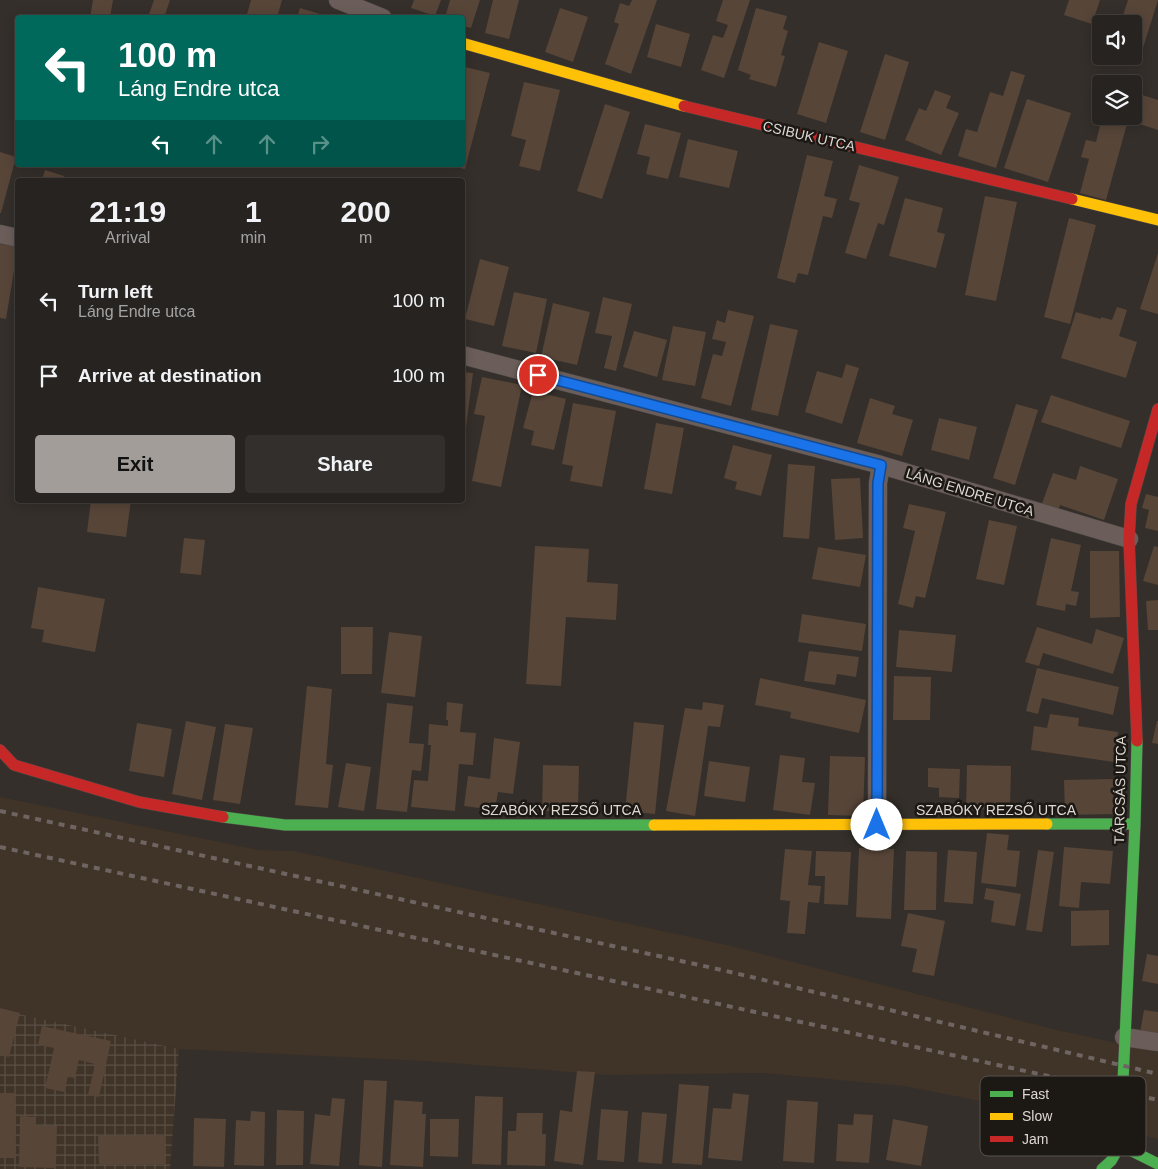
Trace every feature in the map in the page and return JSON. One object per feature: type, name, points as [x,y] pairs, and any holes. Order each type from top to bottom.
[{"type":"street","points":[[338,0],[376,15]]},
{"type":"street","name":"CSIBUK UTCA","points":[[465,44],[676,104],[1158,220]]},
{"type":"street","points":[[0,234],[15,237]]},
{"type":"street","name":"LÁNG ENDRE UTCA","points":[[465,356],[881,465],[1129,539]]},
{"type":"street","name":"TÁRCSÁS UTCA","points":[[1123,1076],[1137,754],[1129,539],[1131,504],[1158,409]]},
{"type":"street","points":[[877,825],[878,483],[881,465]]},
{"type":"street","name":"SZABÓKY REZSŐ UTCA","points":[[0,750],[14,765],[132,801],[168,809],[285,825],[1135,824]]},
{"type":"street","points":[[1137,754],[1151,758]]},
{"type":"street","points":[[1124,1037],[1158,1042]]},
{"type":"street","points":[[1102,1169],[1114,1156]]},
{"type":"street","points":[[1142,1156],[1158,1164]]},
{"type":"shaded area","points":[[0,797],[258,850],[294,851],[727,945],[1057,1030],[1158,1052],[1158,1139],[1146,1136],[1146,1076],[980,1076],[980,1101],[904,1086],[763,1073],[608,1075],[425,1061],[179,1049],[0,1010]]},
{"type":"shaded area","points":[[0,1010],[179,1049],[170,1169],[0,1169]]},
{"type":"building","points":[[93,0],[113,0],[110,15],[90,15]]},
{"type":"building","points":[[154,0],[170,0],[165,15],[149,15]]},
{"type":"building","points":[[251,0],[282,0],[278,15],[247,15]]},
{"type":"building","points":[[414,0],[441,0],[435,15],[411,8]]},
{"type":"building","points":[[450,0],[480,0],[471,28],[465,27],[465,15],[446,15]]},
{"type":"building","points":[[493,0],[519,0],[509,39],[485,33]]},
{"type":"building","points":[[632,0],[657,0],[631,74],[605,64],[619,24],[614,22],[620,3],[629,6]]},
{"type":"building","points":[[723,0],[750,0],[724,78],[701,70],[713,35],[723,38],[728,25],[716,21]]},
{"type":"building","points":[[1069,0],[1100,0],[1095,15],[1092,15],[1092,24],[1064,15]]},
{"type":"building","points":[[1128,0],[1158,0],[1143,48],[1142,15],[1123,15]]},
{"type":"building","points":[[300,8],[320,14],[320,15],[298,15]]},
{"type":"building","points":[[560,8],[588,17],[573,62],[545,52]]},
{"type":"building","points":[[756,8],[787,16],[783,29],[788,31],[781,55],[785,56],[776,87],[749,79],[751,75],[738,70]]},
{"type":"building","points":[[656,24],[690,34],[681,67],[647,57]]},
{"type":"building","points":[[819,42],[848,51],[826,123],[797,114]]},
{"type":"building","points":[[885,54],[909,62],[885,140],[860,132]]},
{"type":"building","points":[[465,67],[490,73],[465,169],[456,167],[465,167]]},
{"type":"building","points":[[1011,71],[1025,75],[996,168],[958,156],[966,129],[977,132],[990,92],[1003,96]]},
{"type":"building","points":[[524,82],[560,90],[540,171],[519,166],[526,140],[511,136]]},
{"type":"building","points":[[935,90],[951,96],[946,108],[959,113],[941,155],[905,140],[919,108],[926,111]]},
{"type":"building","points":[[1142,95],[1158,100],[1158,130],[1142,125]]},
{"type":"building","points":[[1027,99],[1071,113],[1048,182],[1004,168]]},
{"type":"building","points":[[605,104],[630,112],[602,199],[577,191]]},
{"type":"building","points":[[645,124],[681,133],[668,179],[646,174],[650,157],[637,154]]},
{"type":"building","points":[[1100,125],[1127,125],[1106,200],[1080,193],[1089,159],[1081,157],[1086,140],[1096,142]]},
{"type":"building","points":[[688,139],[738,151],[729,188],[679,177]]},
{"type":"building","points":[[0,152],[15,157],[15,161],[0,213]]},
{"type":"building","points":[[807,155],[833,161],[824,196],[837,199],[832,218],[823,216],[808,275],[798,273],[795,283],[777,278]]},
{"type":"building","points":[[859,165],[899,177],[884,225],[878,223],[866,259],[845,253],[860,203],[849,200]]},
{"type":"building","points":[[45,170],[64,176],[64,178],[43,178]]},
{"type":"building","points":[[985,196],[1017,202],[996,301],[965,295]]},
{"type":"building","points":[[905,198],[943,208],[937,232],[945,234],[936,268],[889,256]]},
{"type":"building","points":[[1069,218],[1096,225],[1070,324],[1044,317]]},
{"type":"building","points":[[0,244],[15,246],[15,265],[6,319],[0,318]]},
{"type":"building","points":[[1158,253],[1158,314],[1140,309]]},
{"type":"building","points":[[480,259],[509,267],[494,326],[465,319]]},
{"type":"building","points":[[514,292],[547,299],[536,353],[502,346]]},
{"type":"building","points":[[603,297],[632,304],[616,371],[604,368],[612,336],[595,333]]},
{"type":"building","points":[[553,303],[590,312],[577,365],[541,357]]},
{"type":"building","points":[[1117,307],[1127,310],[1119,336],[1137,342],[1126,378],[1061,358],[1076,312],[1112,320]]},
{"type":"building","points":[[728,310],[754,316],[731,406],[701,398],[713,354],[722,356],[726,342],[712,339],[717,320],[725,323]]},
{"type":"building","points":[[770,324],[798,330],[778,416],[751,410]]},
{"type":"building","points":[[673,326],[706,332],[695,386],[662,380]]},
{"type":"building","points":[[634,331],[667,340],[657,377],[623,367]]},
{"type":"building","points":[[846,364],[859,368],[842,424],[805,412],[817,371],[842,378]]},
{"type":"building","points":[[465,372],[473,373],[465,435]]},
{"type":"building","points":[[482,377],[522,385],[501,487],[472,481],[485,416],[474,414]]},
{"type":"building","points":[[533,391],[566,399],[554,450],[531,445],[534,431],[523,428]]},
{"type":"building","points":[[1051,395],[1130,421],[1121,448],[1041,422]]},
{"type":"building","points":[[870,398],[895,406],[892,414],[913,420],[902,456],[857,443]]},
{"type":"building","points":[[573,403],[616,411],[602,487],[570,481],[573,466],[562,464]]},
{"type":"building","points":[[1016,404],[1038,410],[1015,485],[993,478]]},
{"type":"building","points":[[939,418],[977,427],[969,460],[931,450]]},
{"type":"building","points":[[656,423],[684,428],[672,494],[644,489]]},
{"type":"building","points":[[733,445],[772,455],[761,496],[735,489],[737,482],[724,478]]},
{"type":"building","points":[[788,464],[815,466],[809,539],[783,537]]},
{"type":"building","points":[[1080,466],[1118,479],[1104,520],[1060,505],[1057,515],[1040,509],[1053,473],[1076,480]]},
{"type":"building","points":[[860,478],[863,538],[835,540],[831,479]]},
{"type":"building","points":[[1146,494],[1158,497],[1158,531],[1145,528],[1149,510],[1142,508]]},
{"type":"building","points":[[91,503],[131,503],[126,537],[87,532]]},
{"type":"building","points":[[909,504],[946,512],[925,598],[916,596],[913,608],[898,604],[915,531],[903,528]]},
{"type":"building","points":[[989,520],[1017,526],[1004,585],[976,579]]},
{"type":"building","points":[[184,538],[205,540],[201,575],[180,573]]},
{"type":"building","points":[[1051,538],[1081,545],[1071,591],[1079,592],[1076,606],[1066,604],[1065,611],[1036,605]]},
{"type":"building","points":[[535,546],[589,549],[587,582],[618,584],[616,620],[566,617],[561,686],[526,684]]},
{"type":"building","points":[[1154,546],[1158,547],[1158,585],[1143,581]]},
{"type":"building","points":[[818,547],[866,555],[860,587],[812,579]]},
{"type":"building","points":[[1090,551],[1119,551],[1120,617],[1090,618]]},
{"type":"building","points":[[38,587],[105,599],[95,652],[42,642],[44,630],[31,628]]},
{"type":"building","points":[[1158,600],[1158,630],[1148,630],[1146,601]]},
{"type":"building","points":[[802,614],[866,624],[862,651],[798,642]]},
{"type":"building","points":[[341,627],[373,627],[372,674],[341,674]]},
{"type":"building","points":[[1037,627],[1092,644],[1096,629],[1124,638],[1113,674],[1043,653],[1039,666],[1025,662]]},
{"type":"building","points":[[899,630],[956,635],[952,672],[896,667]]},
{"type":"building","points":[[389,632],[422,636],[415,697],[381,693]]},
{"type":"building","points":[[809,651],[859,657],[856,677],[837,674],[835,685],[804,681]]},
{"type":"building","points":[[1037,668],[1119,687],[1113,715],[1042,698],[1038,714],[1026,711]]},
{"type":"building","points":[[894,676],[931,677],[930,720],[893,720]]},
{"type":"building","points":[[760,678],[866,700],[859,733],[790,718],[791,712],[755,705]]},
{"type":"building","points":[[307,686],[332,689],[326,764],[333,765],[328,808],[295,805]]},
{"type":"building","points":[[447,702],[463,704],[460,732],[476,733],[473,765],[459,764],[455,811],[411,807],[414,780],[428,781],[431,745],[428,745],[429,724],[448,726],[448,720],[446,720]]},
{"type":"building","points":[[703,702],[724,705],[720,727],[708,726],[695,816],[666,811],[685,708],[702,710]]},
{"type":"building","points":[[387,703],[413,706],[409,743],[424,744],[421,771],[412,770],[407,812],[376,809]]},
{"type":"building","points":[[1050,714],[1079,718],[1078,726],[1118,732],[1114,762],[1031,750],[1034,726],[1047,728]]},
{"type":"building","points":[[186,721],[216,727],[202,800],[172,794]]},
{"type":"building","points":[[1158,721],[1158,744],[1152,743]]},
{"type":"building","points":[[634,722],[664,725],[655,814],[625,811]]},
{"type":"building","points":[[137,723],[172,729],[164,777],[129,771]]},
{"type":"building","points":[[225,724],[253,728],[240,804],[213,800]]},
{"type":"building","points":[[494,738],[520,742],[513,794],[498,792],[495,810],[464,806],[468,776],[490,779]]},
{"type":"building","points":[[780,755],[805,758],[802,782],[815,783],[810,815],[773,810]]},
{"type":"building","points":[[830,756],[865,757],[863,816],[828,815]]},
{"type":"building","points":[[709,761],[750,767],[745,802],[704,796]]},
{"type":"building","points":[[346,763],[371,767],[364,811],[338,807]]},
{"type":"building","points":[[543,765],[579,766],[578,811],[542,811]]},
{"type":"building","points":[[967,765],[1011,766],[1010,810],[966,809]]},
{"type":"building","points":[[928,768],[960,769],[959,798],[939,797],[939,788],[928,787]]},
{"type":"building","points":[[1113,779],[1114,814],[1065,815],[1064,780]]},
{"type":"building","points":[[987,833],[1009,835],[1007,850],[1020,851],[1016,887],[981,883]]},
{"type":"building","points":[[1064,847],[1113,851],[1110,884],[1081,882],[1079,908],[1059,906]]},
{"type":"building","points":[[859,848],[894,849],[891,919],[856,917]]},
{"type":"building","points":[[785,849],[812,851],[808,885],[821,886],[819,903],[808,902],[805,934],[787,933],[790,901],[780,900]]},
{"type":"building","points":[[948,850],[977,852],[973,904],[944,902]]},
{"type":"building","points":[[1038,850],[1054,852],[1042,932],[1026,930]]},
{"type":"building","points":[[816,851],[851,852],[848,905],[824,904],[825,876],[815,876]]},
{"type":"building","points":[[906,851],[937,852],[936,910],[904,910]]},
{"type":"building","points":[[986,888],[1021,894],[1015,926],[991,922],[994,901],[984,899]]},
{"type":"building","points":[[1109,910],[1109,945],[1071,946],[1071,911]]},
{"type":"building","points":[[908,913],[945,921],[934,976],[912,972],[917,949],[901,946]]},
{"type":"building","points":[[1147,954],[1158,956],[1158,984],[1142,981]]},
{"type":"building","points":[[0,1008],[20,1013],[9,1057],[0,1055]]},
{"type":"building","points":[[1144,1010],[1158,1012],[1158,1036],[1140,1033]]},
{"type":"building","points":[[42,1026],[111,1041],[99,1097],[88,1095],[95,1064],[79,1060],[75,1078],[68,1077],[64,1092],[45,1088],[54,1048],[38,1045]]},
{"type":"building","points":[[577,1071],[595,1072],[583,1165],[554,1161],[560,1110],[572,1112]]},
{"type":"building","points":[[364,1080],[387,1081],[382,1167],[359,1165]]},
{"type":"building","points":[[679,1084],[709,1086],[702,1165],[672,1163]]},
{"type":"building","points":[[0,1093],[15,1093],[16,1158],[0,1158]]},
{"type":"building","points":[[733,1093],[749,1095],[742,1161],[708,1158],[713,1108],[731,1109]]},
{"type":"building","points":[[475,1096],[503,1097],[501,1165],[472,1164]]},
{"type":"building","points":[[332,1098],[345,1099],[339,1166],[310,1164],[315,1114],[330,1116]]},
{"type":"building","points":[[394,1100],[423,1102],[422,1114],[426,1114],[423,1167],[390,1165]]},
{"type":"building","points":[[787,1100],[818,1102],[814,1163],[783,1161]]},
{"type":"building","points":[[601,1109],[628,1111],[624,1162],[597,1160]]},
{"type":"building","points":[[277,1110],[304,1111],[303,1165],[276,1165]]},
{"type":"building","points":[[251,1111],[265,1112],[264,1166],[234,1165],[236,1120],[250,1121]]},
{"type":"building","points":[[642,1112],[667,1114],[662,1164],[638,1162]]},
{"type":"building","points":[[517,1113],[543,1113],[542,1134],[546,1134],[545,1166],[507,1165],[508,1131],[516,1131]]},
{"type":"building","points":[[854,1114],[873,1115],[869,1163],[836,1161],[838,1124],[853,1125]]},
{"type":"building","points":[[20,1116],[36,1117],[36,1126],[57,1126],[56,1168],[19,1167]]},
{"type":"building","points":[[194,1118],[226,1119],[224,1167],[193,1166]]},
{"type":"building","points":[[430,1119],[459,1119],[458,1157],[430,1156]]},
{"type":"building","points":[[893,1119],[928,1126],[921,1166],[886,1160]]},
{"type":"building","points":[[165,1135],[165,1164],[99,1165],[98,1136]]},
{"type":"railway","points":[[0,811],[722,970],[1158,1074]]},
{"type":"railway","points":[[0,847],[1048,1076]]},
{"type":"railway","points":[[1146,1097],[1158,1100]]},
{"type":"traffic: fast","points":[[1123,1076],[1137,741]]},
{"type":"traffic: fast","points":[[223,817],[285,825],[654,825]]},
{"type":"traffic: fast","points":[[1047,824],[1135,824]]},
{"type":"traffic: fast","points":[[1102,1169],[1114,1156]]},
{"type":"traffic: fast","points":[[1142,1156],[1158,1164]]},
{"type":"traffic: slow","points":[[465,44],[684,106]]},
{"type":"traffic: slow","points":[[1072,199],[1158,220]]},
{"type":"traffic: slow","points":[[654,825],[1047,824]]},
{"type":"traffic: jam","points":[[684,106],[1072,199]]},
{"type":"traffic: jam","points":[[1137,741],[1129,539],[1131,504],[1158,409]]},
{"type":"traffic: jam","points":[[0,750],[14,765],[139,802],[223,817]]},
{"type":"route","points":[[538,375],[881,465],[878,483],[877,825]]}]
